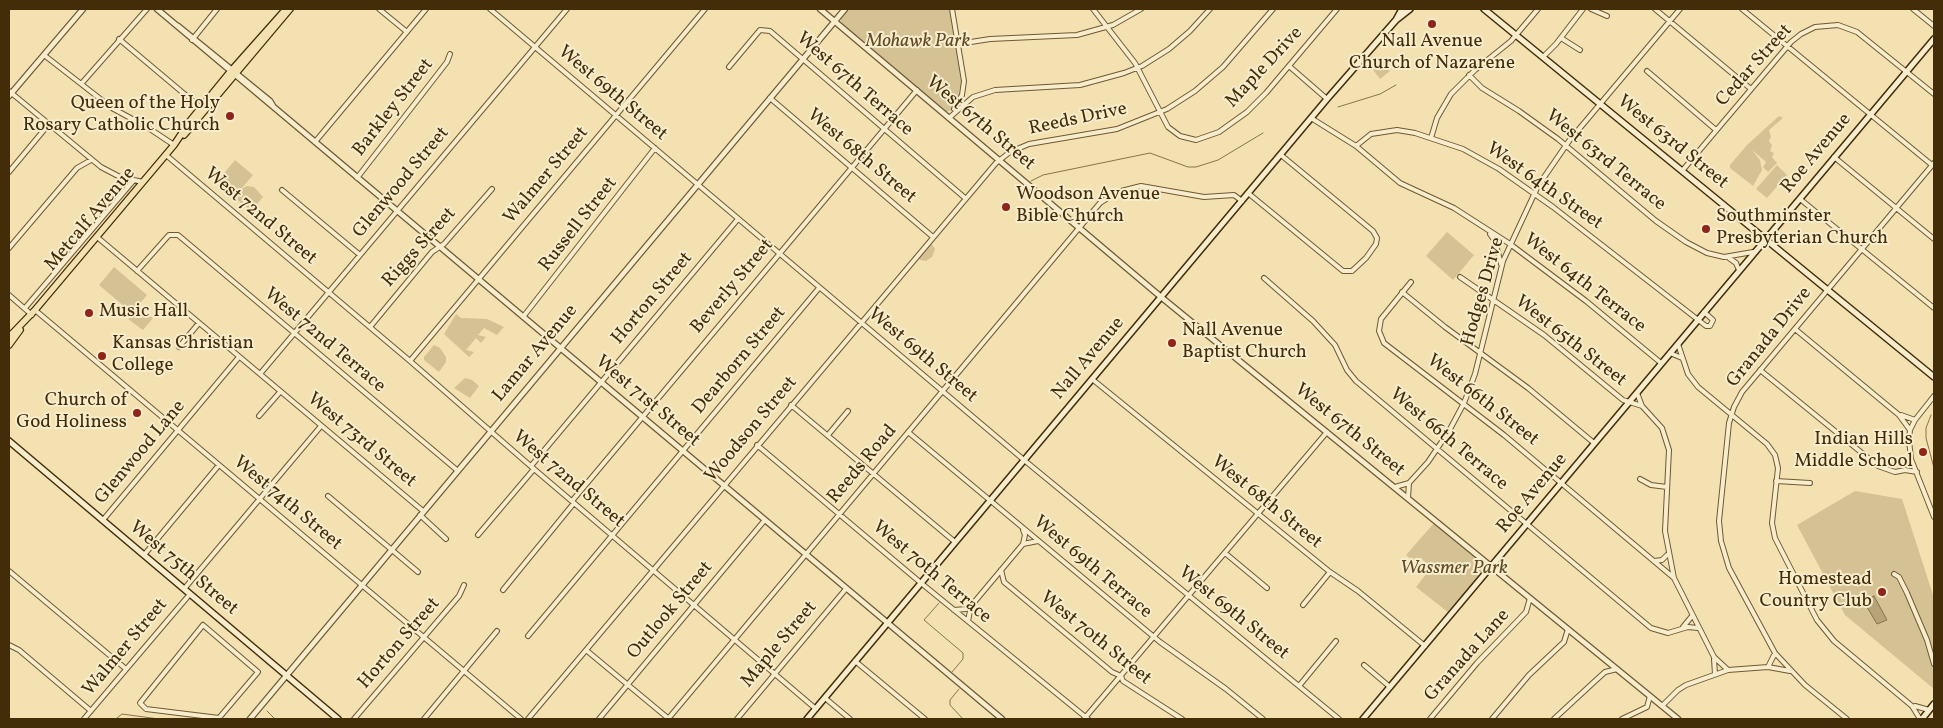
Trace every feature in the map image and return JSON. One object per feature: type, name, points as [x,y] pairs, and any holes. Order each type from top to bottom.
[{"type":"main road","name":"Metcalf Avenue","points":[[174,145],[194,125],[286,9]]},
{"type":"main road","name":"Metcalf Avenue","points":[[9,345],[34,312],[166,155],[201,108],[290,9]]},
{"type":"main road","name":"Nall Avenue","points":[[1396,20],[1402,9]]},
{"type":"main road","name":"Nall Avenue","points":[[808,719],[1327,99],[1396,20],[1410,9]]},
{"type":"main road","name":"West 63rd Street","points":[[1484,9],[1934,377]]},
{"type":"main road","name":"Roe Avenue","points":[[1363,719],[1753,252],[1934,39]]},
{"type":"main road","name":"Metcalf Avenue","points":[[9,337],[34,312]]},
{"type":"main road","name":"West 75th Street","points":[[9,441],[338,719]]},
{"type":"main road","points":[[1921,719],[1934,704]]},
{"type":"street","points":[[84,9],[10,93],[91,160],[113,174],[143,182]]},
{"type":"street","points":[[82,83],[147,9]]},
{"type":"street","name":"West 71st Street","points":[[157,9],[845,590],[1002,719]]},
{"type":"street","points":[[193,38],[217,9]]},
{"type":"street","points":[[379,9],[406,32]]},
{"type":"street","points":[[315,142],[426,9]]},
{"type":"street","name":"West 69th Street","points":[[490,9],[1024,460],[1339,719]]},
{"type":"street","name":"Glenwood Street","points":[[260,374],[566,9]]},
{"type":"street","name":"Walmer Street","points":[[410,360],[705,9]]},
{"type":"street","name":"West 67th Street","points":[[820,9],[1161,297],[1678,719]]},
{"type":"street","name":"Lamar Avenue","points":[[250,719],[846,9]]},
{"type":"street","points":[[949,118],[962,95],[963,71],[952,9]]},
{"type":"street","name":"Maple Drive","points":[[1094,9],[1138,68],[1168,126],[1180,136],[1196,140],[1212,136],[1247,112],[1337,9]]},
{"type":"street","points":[[958,44],[1006,37],[1071,36],[1108,26],[1141,9]]},
{"type":"street","points":[[949,118],[968,100],[986,92],[1005,88],[1063,86],[1096,82],[1138,68],[1180,41],[1210,9]]},
{"type":"street","name":"Reeds Drive","points":[[999,160],[1010,152],[1029,144],[1117,129],[1160,112],[1180,101],[1231,60],[1274,9]]},
{"type":"street","points":[[1432,138],[1443,107],[1469,75],[1516,35],[1538,9]]},
{"type":"street","points":[[1543,57],[1561,38],[1583,9]]},
{"type":"street","points":[[1591,9],[1607,16]]},
{"type":"street","points":[[1655,9],[1751,89]]},
{"type":"street","name":"Hodges Drive","points":[[1409,483],[1437,449],[1464,403],[1480,352],[1501,267],[1534,194],[1566,146],[1680,9]]},
{"type":"street","points":[[1742,9],[1933,164]]},
{"type":"street","points":[[1913,9],[1934,26]]},
{"type":"street","name":"Cedar Street","points":[[1682,171],[1787,47],[1801,34],[1824,25],[1849,28],[1868,40],[1934,94]]},
{"type":"street","name":"West 67th Terrace","points":[[729,67],[756,34],[764,29],[965,198]]},
{"type":"street","points":[[1561,38],[1580,50]]},
{"type":"street","points":[[119,39],[201,108]]},
{"type":"street","name":"Barkley Street","points":[[357,178],[447,62],[450,54]]},
{"type":"street","points":[[44,55],[112,108],[147,127],[174,145]]},
{"type":"street","points":[[1288,66],[1327,99]]},
{"type":"street","points":[[1647,72],[1716,130]]},
{"type":"street","name":"West 63rd Terrace","points":[[1469,75],[1482,88],[1534,121],[1656,221],[1686,242],[1706,253],[1729,258],[1753,252]]},
{"type":"street","name":"Beverly Street","points":[[503,590],[642,418],[917,90]]},
{"type":"street","points":[[962,95],[968,100]]},
{"type":"street","name":"West 68th Street","points":[[770,98],[933,236]]},
{"type":"street","name":"West 64th Terrace","points":[[1311,118],[1356,146],[1400,183],[1454,208],[1510,244],[1593,306],[1661,363]]},
{"type":"street","points":[[9,172],[49,124]]},
{"type":"street","name":"West 64th Street","points":[[1356,146],[1371,134],[1386,130],[1410,131],[1479,157],[1597,240],[1698,320]]},
{"type":"street","name":"Russell Street","points":[[523,317],[655,148]]},
{"type":"street","name":"West 72nd Street","points":[[166,155],[410,360],[490,432],[816,709]]},
{"type":"street","points":[[1248,193],[1343,270],[1352,271],[1366,258],[1376,244],[1377,238],[1373,230],[1281,155]]},
{"type":"street","points":[[1834,157],[1934,239]]},
{"type":"street","points":[[9,248],[78,168],[91,160]]},
{"type":"street","name":"Woodson Street","points":[[528,719],[965,198],[999,160]]},
{"type":"street","name":"Granada Drive","points":[[1790,670],[1775,653],[1729,568],[1721,542],[1720,511],[1731,415],[1742,392],[1933,164]]},
{"type":"street","points":[[25,308],[134,180]]},
{"type":"street","name":"Reeds Road","points":[[669,719],[1079,228],[1107,198],[1135,187],[1154,187],[1204,197],[1234,195],[1242,201]]},
{"type":"street","points":[[282,190],[360,255]]},
{"type":"street","name":"Riggs Street","points":[[370,327],[432,252],[439,247],[492,190]]},
{"type":"street","points":[[1800,198],[1934,308]]},
{"type":"street","name":"Horton Street","points":[[478,536],[601,383],[738,219]]},
{"type":"street","name":"West 64th Terrace","points":[[1488,230],[1495,240],[1501,267]]},
{"type":"street","name":"West 72nd Terrace","points":[[137,271],[172,233],[178,235],[458,471]]},
{"type":"street","name":"West 73rd Street","points":[[97,237],[422,513],[446,539]]},
{"type":"street","points":[[1729,258],[1736,263],[1739,270]]},
{"type":"street","name":"West 65th Street","points":[[1460,277],[1492,301],[1544,335],[1628,403],[1642,406]]},
{"type":"street","name":"West 66th Terrace","points":[[1264,278],[1314,321],[1335,344],[1347,370],[1356,381],[1651,628],[1668,632],[1682,628],[1698,628]]},
{"type":"street","name":"West 66th Street","points":[[1411,282],[1380,322],[1379,331],[1382,340],[1464,403],[1674,578],[1714,657],[1728,670]]},
{"type":"street","name":"Dearborn Street","points":[[528,636],[819,288]]},
{"type":"street","points":[[1402,292],[1445,327],[1528,388],[1594,443]]},
{"type":"street","name":"West 74th Street","points":[[9,295],[25,308],[34,312],[178,430],[521,719]]},
{"type":"street","points":[[1698,320],[1708,327],[1712,324],[1713,319],[1704,312]]},
{"type":"street","points":[[179,347],[199,323]]},
{"type":"street","points":[[1794,329],[1899,415],[1910,430]]},
{"type":"street","points":[[1678,344],[1682,358],[1693,381],[1773,451],[1778,462],[1772,523],[1775,538],[1817,620],[1834,642],[1912,706],[1921,719]]},
{"type":"street","points":[[1670,353],[1682,358]]},
{"type":"street","name":"Glenwood Lane","points":[[103,520],[239,357]]},
{"type":"street","points":[[1760,370],[1878,466],[1895,472],[1905,470],[1917,472]]},
{"type":"street","name":"West 68th Street","points":[[1092,379],[1330,572],[1358,591],[1425,646]]},
{"type":"street","name":"West 73rd Street","points":[[259,416],[280,392]]},
{"type":"street","name":"West 65th Street","points":[[1637,393],[1642,406],[1659,423],[1666,438],[1670,459],[1665,531],[1674,578]]},
{"type":"street","points":[[1934,396],[1915,420],[1910,430],[1911,459],[1934,517]]},
{"type":"street","points":[[791,405],[955,542]]},
{"type":"street","points":[[828,435],[848,411]]},
{"type":"street","points":[[1899,415],[1915,420]]},
{"type":"street","name":"Walmer Street","points":[[184,589],[321,426]]},
{"type":"street","name":"West 69th Terrace","points":[[908,432],[1154,637],[1226,689],[1263,719]]},
{"type":"street","points":[[1086,719],[1326,432]]},
{"type":"street","name":"West 70th Terrace","points":[[758,445],[1086,719]]},
{"type":"street","points":[[1905,470],[1911,459]]},
{"type":"street","points":[[144,555],[219,465]]},
{"type":"street","points":[[1640,479],[1651,485],[1667,487]]},
{"type":"street","points":[[1776,481],[1810,483]]},
{"type":"street","points":[[1395,488],[1409,483],[1408,498]]},
{"type":"street","points":[[328,496],[418,572]]},
{"type":"street","name":"Outlook Street","points":[[599,719],[764,521]]},
{"type":"street","points":[[954,610],[966,609],[971,606],[1023,544],[1025,535],[1022,527]]},
{"type":"street","points":[[1023,544],[1038,541]]},
{"type":"street","points":[[1225,553],[1267,588]]},
{"type":"street","points":[[1652,560],[1662,560],[1668,554]]},
{"type":"street","points":[[992,581],[1004,582],[1001,570]]},
{"type":"street","points":[[9,571],[126,669]]},
{"type":"street","points":[[1303,605],[1330,572]]},
{"type":"street","points":[[1894,574],[1899,577],[1907,593],[1927,640],[1934,664]]},
{"type":"street","name":"West 70th Street","points":[[1004,582],[1112,672],[1121,676],[1123,681],[1182,719]]},
{"type":"street","name":"Horton Street","points":[[354,719],[459,596],[464,585]]},
{"type":"street","name":"Maple Street","points":[[737,719],[845,590]]},
{"type":"street","name":"Walmer Street","points":[[84,719],[190,594]]},
{"type":"street","name":"Granada Lane","points":[[1526,612],[1530,598]]},
{"type":"street","points":[[968,622],[971,606]]},
{"type":"street","name":"Granada Lane","points":[[1430,719],[1482,657],[1526,612],[1540,606]]},
{"type":"street","points":[[1682,628],[1692,616]]},
{"type":"street","points":[[203,625],[258,672],[219,718],[146,709],[140,703],[203,625]]},
{"type":"street","points":[[1564,642],[1568,630]]},
{"type":"street","points":[[424,719],[497,631]]},
{"type":"street","points":[[1492,719],[1529,675],[1564,642],[1578,637]]},
{"type":"street","points":[[1299,686],[1336,641]]},
{"type":"street","points":[[9,645],[91,711]]},
{"type":"street","points":[[586,650],[669,719]]},
{"type":"street","points":[[1768,667],[1775,653]]},
{"type":"street","points":[[1714,657],[1715,674]]},
{"type":"street","points":[[1606,672],[1607,661]]},
{"type":"street","points":[[855,662],[925,719]]},
{"type":"street","points":[[1364,665],[1390,686]]},
{"type":"street","points":[[1622,719],[1647,707],[1661,705],[1678,690],[1715,674],[1728,670],[1768,667],[1790,670],[1847,719]]},
{"type":"street","points":[[1554,719],[1576,696],[1606,672],[1617,670]]},
{"type":"street","points":[[1647,707],[1650,696]]},
{"type":"street","points":[[825,698],[850,719]]},
{"type":"street","points":[[1912,706],[1929,710]]},
{"type":"green space","name":"Mohawk Park","points":[[849,9],[947,9],[950,11],[962,78],[957,102],[950,111],[946,112],[841,23],[841,19]]},
{"type":"green space","points":[[1380,58],[1390,71],[1380,79],[1370,66]]},
{"type":"green space","points":[[1779,116],[1783,118],[1769,130],[1771,137],[1769,141],[1772,145],[1770,151],[1774,153],[1772,157],[1777,163],[1768,172],[1763,167],[1766,162],[1752,150],[1760,160],[1762,170],[1753,186],[1730,168],[1730,165],[1747,145]]},
{"type":"green space","points":[[235,160],[253,175],[241,189],[247,186],[254,187],[263,197],[251,211],[216,183]]},
{"type":"green space","points":[[1777,165],[1787,175],[1767,198],[1756,189]]},
{"type":"green space","points":[[1447,232],[1474,255],[1453,280],[1426,256]]},
{"type":"green space","points":[[931,243],[935,249],[932,257],[926,261],[920,260],[918,257]]},
{"type":"green space","points":[[114,267],[147,295],[132,313],[99,285]]},
{"type":"green space","points":[[139,310],[153,318],[143,330],[128,319]]},
{"type":"green space","points":[[456,314],[461,318],[487,319],[504,327],[497,335],[484,328],[478,335],[486,337],[481,343],[476,338],[466,350],[474,352],[469,357],[444,334]]},
{"type":"green space","points":[[434,345],[440,348],[446,357],[446,362],[439,372],[424,360],[424,357]]},
{"type":"green space","points":[[465,378],[472,380],[479,386],[470,398],[454,388]]},
{"type":"green space","name":"Homestead Country Club","points":[[1855,491],[1902,499],[1934,598],[1934,689],[1845,615],[1797,525]]},
{"type":"green space","name":"Wassmer Park","points":[[1435,522],[1486,564],[1486,568],[1449,613],[1416,587],[1431,568],[1421,558],[1416,563],[1406,555]]},
{"type":"shaded area","points":[[1874,596],[1887,620],[1877,624],[1867,607],[1870,606],[1868,599]]},
{"type":"waterway","points":[[1338,107],[1380,94],[1396,85]]},
{"type":"waterway","points":[[1031,181],[1043,175],[1150,153],[1188,167],[1196,167],[1218,160],[1263,133]]},
{"type":"waterway","points":[[1931,415],[1926,428],[1926,438],[1934,468]]},
{"type":"waterway","points":[[939,603],[924,620],[963,653],[963,659],[952,672]]},
{"type":"waterway","points":[[959,689],[950,700],[950,705],[963,719]]},
{"type":"waterway","points":[[267,711],[275,719]]},
{"type":"waterway","points":[[117,718],[122,714],[159,719]]},
{"type":"place","name":"Nall Avenue Church of Nazarene","points":[[1432,24]]},
{"type":"place","name":"Queen of the Holy Rosary Catholic Church","points":[[230,116]]},
{"type":"place","name":"Woodson Avenue Bible Church","points":[[1006,207]]},
{"type":"place","name":"Southminster Presbyterian Church","points":[[1706,229]]},
{"type":"place","name":"Music Hall","points":[[89,313]]},
{"type":"place","name":"Nall Avenue Baptist Church","points":[[1172,343]]},
{"type":"place","name":"Kansas Christian College","points":[[102,356]]},
{"type":"place","name":"Church of God Holiness","points":[[137,413]]},
{"type":"place","name":"Indian Hills Middle School","points":[[1923,452]]},
{"type":"place","name":"Homestead Country Club","points":[[1882,592]]}]
